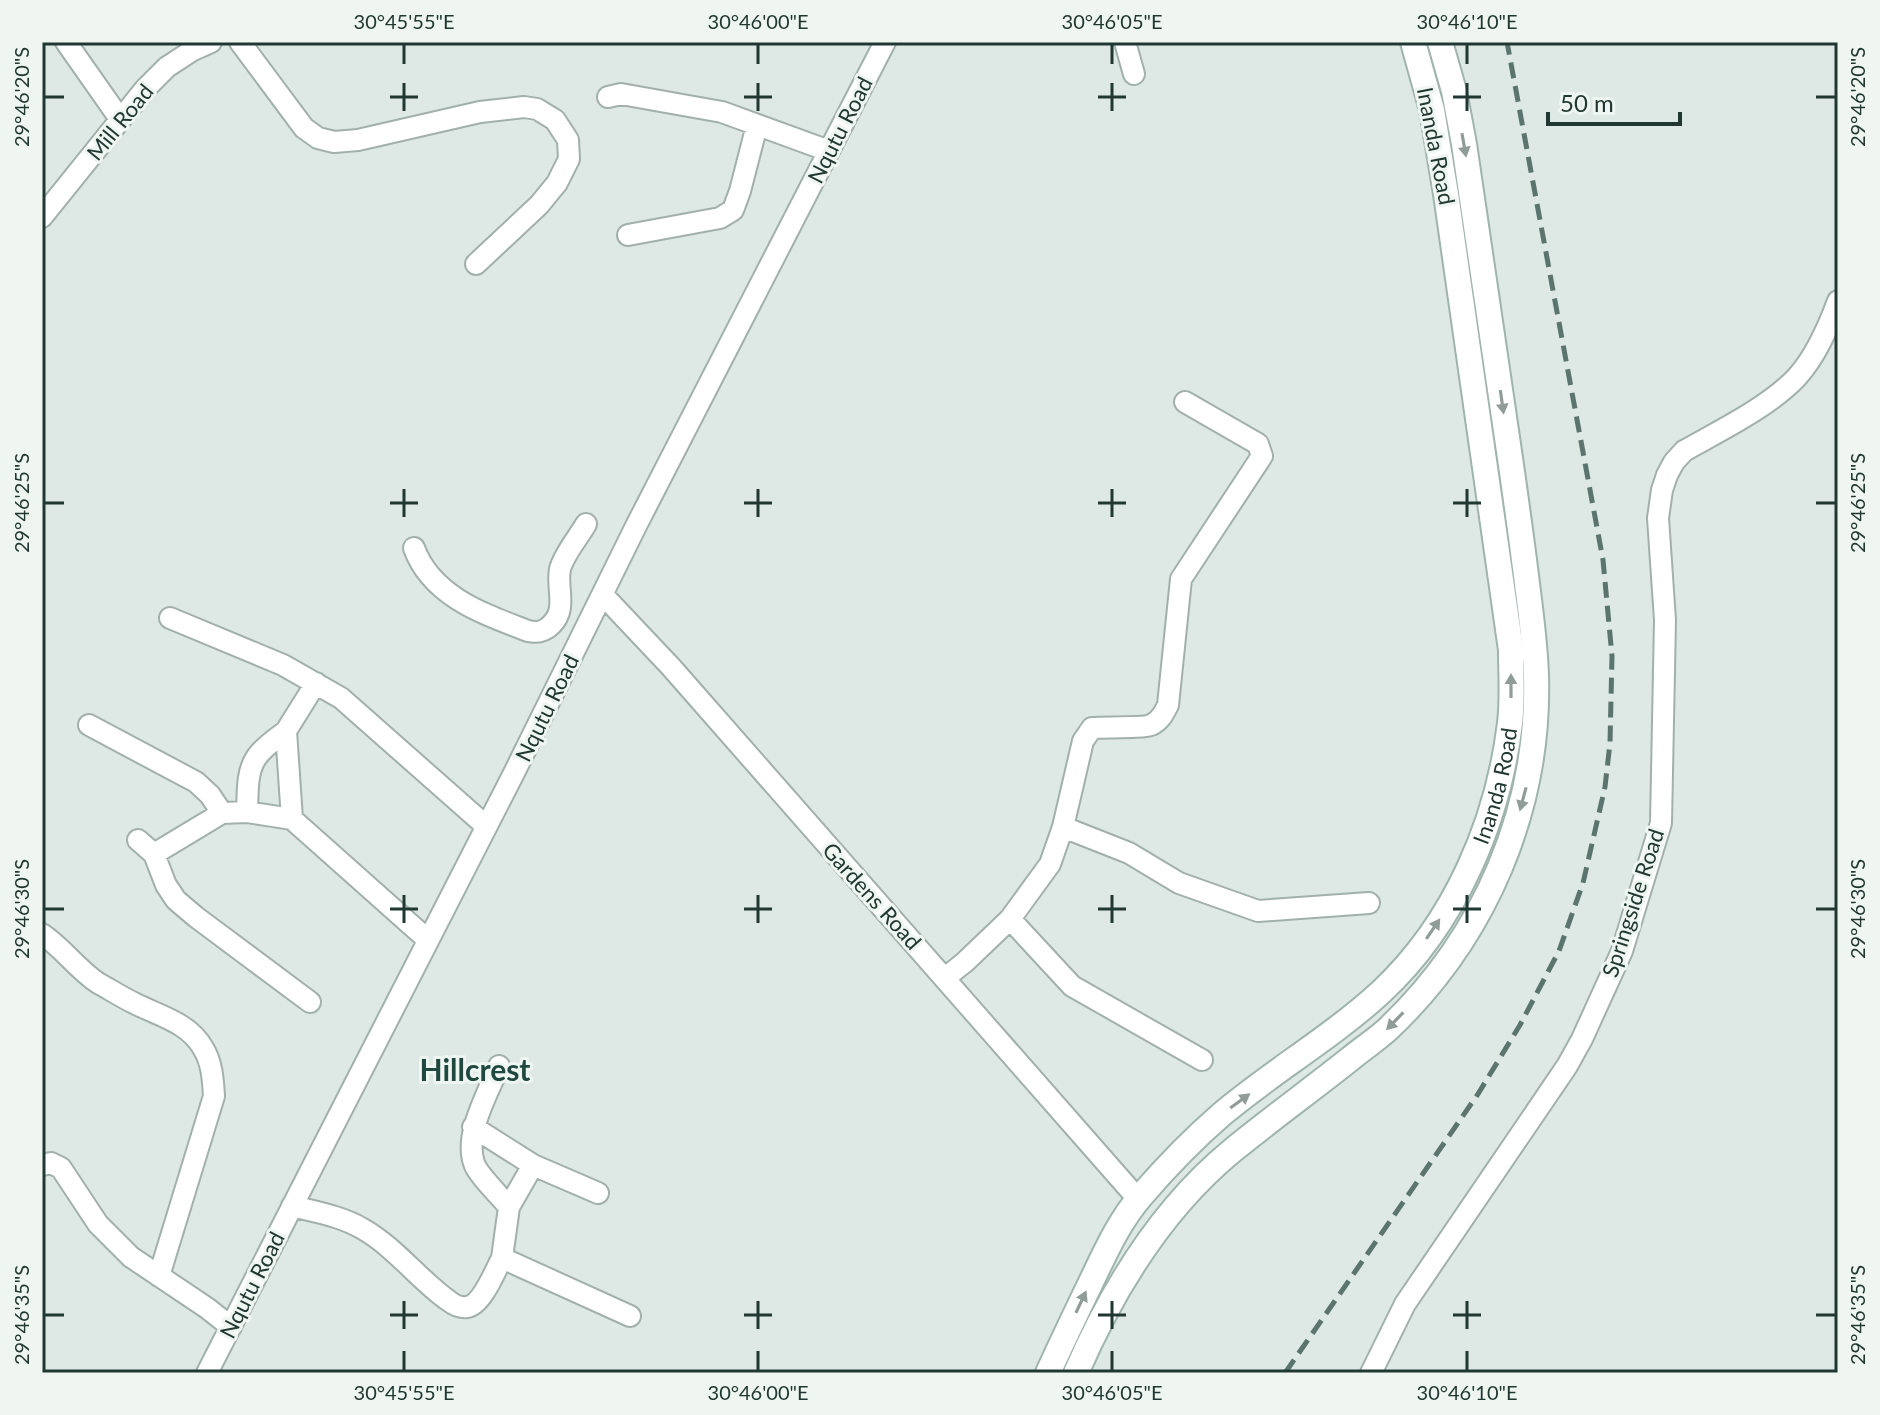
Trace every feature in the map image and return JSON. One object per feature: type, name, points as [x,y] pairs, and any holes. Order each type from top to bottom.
[{"type":"main road","name":"Inanda Road","points":[[1048,1373],[1110,1241],[1138,1199],[1181,1152],[1224,1113],[1347,1021],[1383,990],[1414,955],[1455,897],[1491,811],[1499,782],[1510,721],[1511,650],[1446,194],[1432,110],[1413,42]]},
{"type":"main road","name":"Inanda Road","points":[[1076,1373],[1125,1279],[1167,1217],[1193,1187],[1233,1150],[1387,1030],[1430,984],[1484,905],[1510,846],[1533,748],[1535,655],[1519,515],[1464,144],[1454,91],[1440,42]]},
{"type":"street","points":[[66,42],[120,119]]},
{"type":"street","name":"Mill Road","points":[[42,217],[145,89],[167,67],[211,42]]},
{"type":"street","points":[[240,42],[304,128],[318,138],[334,142],[358,140],[480,112],[524,107],[537,109],[555,120],[568,140],[569,159],[557,183],[539,205],[476,264]]},
{"type":"street","name":"Nqutu Road","points":[[207,1373],[885,42]]},
{"type":"street","points":[[1125,42],[1134,74]]},
{"type":"street","points":[[608,97],[621,94],[722,112],[829,151]]},
{"type":"street","points":[[628,235],[720,218],[733,210],[757,125]]},
{"type":"street","name":"Springside Road","points":[[1371,1373],[1405,1304],[1567,1066],[1622,951],[1661,823],[1665,620],[1658,518],[1667,475],[1684,451],[1760,406],[1797,376],[1819,346],[1838,301]]},
{"type":"street","points":[[945,978],[1010,919],[1050,864],[1063,827],[1083,741],[1092,728],[1150,726],[1162,717],[1168,705],[1181,579],[1262,456],[1258,444],[1185,402]]},
{"type":"street","points":[[560,624],[561,565],[586,524]]},
{"type":"street","points":[[414,548],[419,562],[433,580],[461,603],[533,632],[560,624]]},
{"type":"street","name":"Gardens Road","points":[[603,595],[671,667],[1138,1199]]},
{"type":"street","points":[[170,618],[283,665],[341,698],[486,826]]},
{"type":"street","points":[[560,624],[580,642]]},
{"type":"street","points":[[247,812],[250,773],[256,757],[286,731],[316,683]]},
{"type":"street","points":[[89,725],[196,782],[222,813]]},
{"type":"street","points":[[286,731],[292,819]]},
{"type":"street","points":[[310,1002],[176,900],[146,847],[222,813],[247,812],[292,819],[428,940]]},
{"type":"street","points":[[1063,827],[1129,853],[1179,883],[1258,911],[1369,903]]},
{"type":"street","points":[[1010,919],[1072,986],[1202,1060]]},
{"type":"street","points":[[42,934],[56,943],[96,981],[168,1017],[183,1028],[202,1046],[207,1056],[214,1096],[159,1276]]},
{"type":"street","points":[[499,1066],[473,1127],[473,1154],[474,1165],[509,1207]]},
{"type":"street","points":[[473,1127],[533,1165],[598,1193]]},
{"type":"street","points":[[42,1165],[51,1163],[61,1168],[107,1234],[131,1257],[231,1327]]},
{"type":"street","points":[[292,1206],[335,1217],[362,1229],[449,1301],[459,1306],[469,1306],[479,1300],[502,1258],[509,1207],[533,1165]]},
{"type":"street","points":[[502,1258],[630,1316]]},
{"type":"railway","points":[[1285,1373],[1478,1094],[1520,1025],[1559,951],[1583,883],[1605,787],[1610,743],[1612,656],[1603,560],[1507,42]]},
{"type":"district","name":"Hillcrest","points":[[475,1071]]}]
